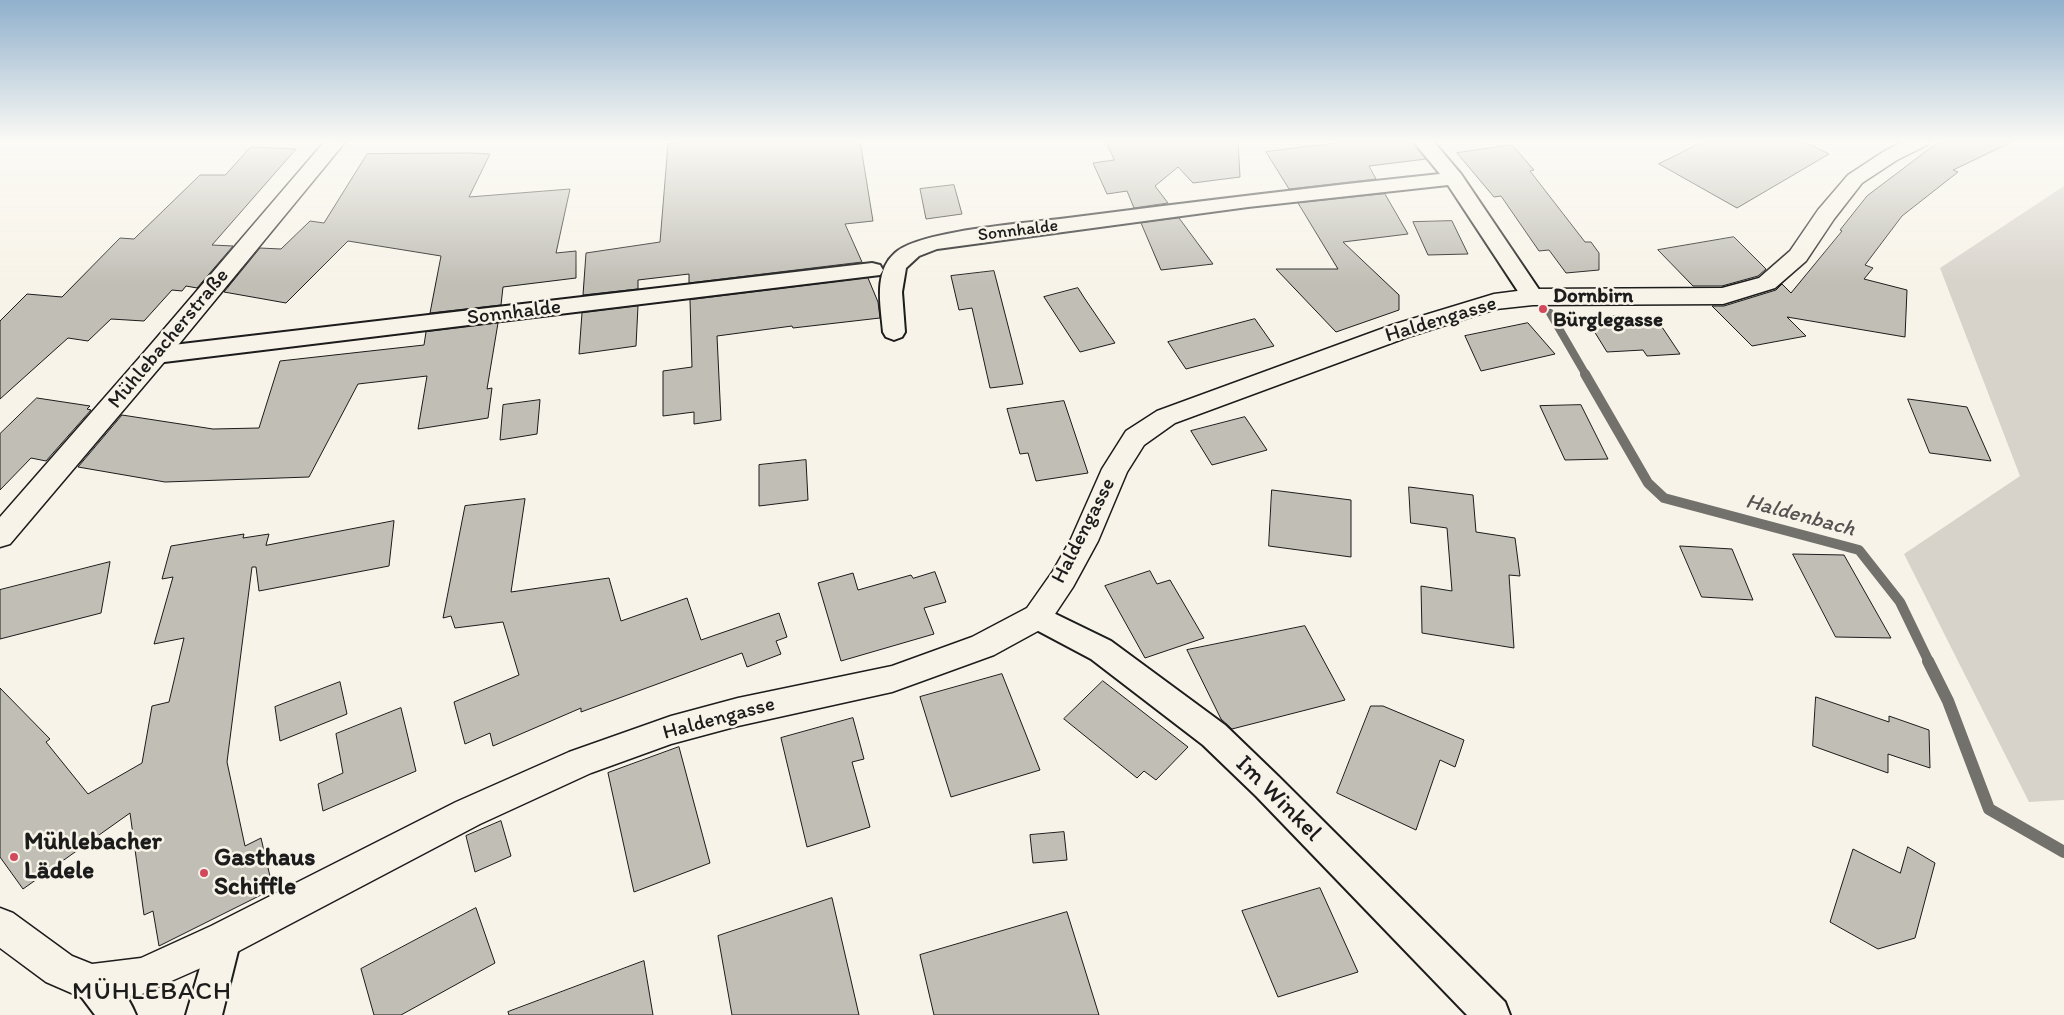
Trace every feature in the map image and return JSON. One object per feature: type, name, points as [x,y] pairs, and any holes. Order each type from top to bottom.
[{"type":"street","name":"Mühlebacherstraße","points":[[0,536],[156,356],[296,188]]},
{"type":"street","name":"Sonnhalde","points":[[894,332],[892,276],[898,262],[912,251],[932,244],[970,237],[1361,188]]},
{"type":"street","points":[[1461,188],[1533,297]]},
{"type":"street","name":"Haldengasse","points":[[224,939],[468,812],[581,762],[672,730],[729,714],[892,679],[983,646],[1037,618],[1063,579],[1084,541],[1115,469],[1135,438],[1166,417],[1400,331],[1494,302],[1533,297],[1723,296],[1766,283],[1798,256],[1826,215],[1847,188]]},
{"type":"street","name":"Sonnhalde","points":[[156,356],[872,270]]},
{"type":"street","name":"Im Winkel","points":[[1037,618],[1101,650],[1159,692],[1214,736],[1267,786],[1492,1015]]},
{"type":"street","points":[[0,926],[59,969],[92,983],[118,1015]]},
{"type":"street","points":[[92,983],[142,976],[224,939]]},
{"type":"street","points":[[204,1015],[224,939]]},
{"type":"shaded area","points":[[2060,188],[2064,188],[2064,800],[2029,802],[1904,554],[2020,476],[1940,268]]},
{"type":"building","points":[[186,188],[262,188],[212,245],[233,246],[197,288],[186,286],[182,291],[172,290],[144,321],[111,319],[88,341],[68,338],[0,399],[0,321],[27,294],[62,297],[120,238],[134,239]]},
{"type":"building","points":[[346,188],[473,188],[469,197],[570,189],[556,253],[576,251],[576,278],[503,287],[501,305],[430,313],[441,256],[348,241],[286,303],[224,292],[260,248],[281,249],[310,221],[324,223]]},
{"type":"building","points":[[664,188],[868,188],[873,221],[845,224],[862,262],[689,283],[689,274],[638,280],[638,289],[583,295],[586,253],[660,242]]},
{"type":"building","points":[[955,188],[962,214],[926,219],[920,189]]},
{"type":"building","points":[[1104,188],[1157,188],[1168,203],[1134,208],[1127,191],[1107,194]]},
{"type":"building","points":[[1487,188],[1543,188],[1585,242],[1591,242],[1599,253],[1599,270],[1566,273],[1549,250],[1539,251],[1501,196],[1494,197]]},
{"type":"building","points":[[1702,188],[1770,188],[1737,208]]},
{"type":"building","points":[[1877,188],[1937,188],[1902,216],[1865,265],[1873,268],[1864,279],[1907,290],[1905,337],[1787,317],[1806,336],[1752,346],[1712,306],[1724,306],[1776,290],[1782,284],[1791,293],[1842,231],[1840,230],[1867,196]]},
{"type":"building","points":[[1385,194],[1408,234],[1343,242],[1399,295],[1399,310],[1336,332],[1276,269],[1338,269],[1298,203]]},
{"type":"building","points":[[1179,218],[1213,264],[1161,270],[1141,223]]},
{"type":"building","points":[[1452,221],[1468,254],[1428,255],[1413,222]]},
{"type":"building","points":[[1734,237],[1766,269],[1758,276],[1722,286],[1693,286],[1658,250]]},
{"type":"building","points":[[994,271],[1023,384],[990,388],[972,308],[959,310],[951,276]]},
{"type":"building","points":[[868,278],[878,302],[880,318],[793,328],[792,326],[717,336],[721,420],[694,424],[694,412],[663,416],[663,371],[692,367],[690,300]]},
{"type":"building","points":[[1078,288],[1115,343],[1080,352],[1044,297]]},
{"type":"building","points":[[638,306],[636,346],[579,354],[582,313]]},
{"type":"building","points":[[1621,316],[1623,320],[1656,318],[1680,354],[1647,356],[1643,350],[1607,352],[1586,318]]},
{"type":"building","points":[[1255,319],[1274,346],[1186,369],[1168,342]]},
{"type":"building","points":[[498,323],[487,389],[492,388],[488,418],[418,429],[427,376],[358,384],[309,477],[165,482],[78,467],[122,415],[213,429],[259,428],[280,361],[424,345],[426,332]]},
{"type":"building","points":[[1528,323],[1555,354],[1481,371],[1465,336]]},
{"type":"building","points":[[37,398],[90,406],[87,409],[91,410],[46,461],[31,458],[0,490],[0,434]]},
{"type":"building","points":[[1908,399],[1967,407],[1991,461],[1930,453]]},
{"type":"building","points":[[540,400],[537,434],[500,440],[503,405]]},
{"type":"building","points":[[1064,401],[1088,473],[1036,481],[1028,453],[1020,454],[1007,409]]},
{"type":"building","points":[[1581,405],[1608,459],[1565,460],[1540,406]]},
{"type":"building","points":[[1245,417],[1267,450],[1212,465],[1191,431]]},
{"type":"building","points":[[806,460],[808,500],[759,506],[759,465]]},
{"type":"building","points":[[1409,487],[1473,495],[1476,532],[1515,538],[1520,576],[1509,575],[1514,648],[1422,633],[1421,586],[1452,591],[1447,528],[1411,523]]},
{"type":"building","points":[[1272,490],[1351,500],[1351,557],[1269,546]]},
{"type":"building","points":[[525,499],[511,592],[609,578],[621,621],[687,598],[701,640],[779,613],[787,637],[776,641],[781,654],[747,667],[742,653],[581,712],[581,708],[493,746],[490,733],[465,744],[454,702],[519,675],[503,622],[455,628],[451,616],[443,618],[465,506]]},
{"type":"building","points":[[394,521],[389,566],[259,591],[256,567],[252,567],[227,762],[245,846],[261,838],[273,889],[159,946],[153,911],[144,915],[130,813],[23,889],[0,857],[0,688],[50,739],[46,742],[88,794],[142,763],[152,706],[169,702],[184,638],[154,644],[173,577],[162,579],[171,546],[244,534],[243,538],[269,534],[266,545]]},
{"type":"building","points":[[1680,546],[1732,549],[1753,600],[1702,597]]},
{"type":"building","points":[[1793,554],[1844,555],[1891,638],[1836,637]]},
{"type":"building","points":[[110,562],[101,613],[0,639],[0,590]]},
{"type":"building","points":[[1150,571],[1157,584],[1170,580],[1204,638],[1145,658],[1105,586]]},
{"type":"building","points":[[935,572],[946,602],[924,608],[934,634],[841,661],[818,583],[853,573],[858,590],[911,575],[913,578]]},
{"type":"building","points":[[1305,626],[1345,700],[1232,729],[1221,719],[1187,650]]},
{"type":"building","points":[[1002,674],[1040,770],[951,797],[920,697]]},
{"type":"building","points":[[1103,681],[1188,747],[1156,780],[1144,771],[1137,778],[1064,719]]},
{"type":"building","points":[[340,682],[347,714],[280,741],[275,707]]},
{"type":"building","points":[[1816,697],[1889,722],[1889,716],[1929,730],[1930,768],[1888,754],[1888,773],[1813,746]]},
{"type":"building","points":[[1371,706],[1383,706],[1464,740],[1455,767],[1440,760],[1416,830],[1337,793]]},
{"type":"building","points":[[401,708],[416,771],[323,811],[318,784],[343,773],[336,734]]},
{"type":"building","points":[[853,718],[864,759],[852,762],[870,827],[807,847],[781,738]]},
{"type":"building","points":[[679,747],[710,863],[634,892],[608,773]]},
{"type":"building","points":[[501,821],[511,856],[475,872],[466,836]]},
{"type":"building","points":[[1064,832],[1067,860],[1033,863],[1030,835]]},
{"type":"building","points":[[1908,847],[1935,863],[1915,938],[1878,949],[1830,922],[1853,849],[1900,873]]},
{"type":"building","points":[[1320,888],[1358,972],[1278,997],[1242,911]]},
{"type":"building","points":[[832,898],[859,1015],[732,1015],[718,936]]},
{"type":"building","points":[[476,908],[495,963],[401,1015],[374,1015],[361,969]]},
{"type":"building","points":[[1067,912],[1099,1015],[934,1015],[920,955]]},
{"type":"building","points":[[644,961],[653,1015],[509,1015],[508,1012]]},
{"type":"waterway","name":"Haldenbach","points":[[1550,313],[1586,375]]},
{"type":"waterway","name":"Haldenbach","points":[[1585,374],[1648,483],[1664,498],[1859,550],[1900,602],[1929,662]]},
{"type":"waterway","name":"Haldenbach","points":[[1928,661],[1948,701],[1989,809],[2064,852]]},
{"type":"place","name":"Dornbirn Bürglegasse","points":[[1543,309]]},
{"type":"place","name":"Mühlebacher Lädele","points":[[14,857]]},
{"type":"place","name":"Gasthaus Schiffle","points":[[204,873]]},
{"type":"district","name":"MÜHLEBACH","points":[[152,992]]}]
